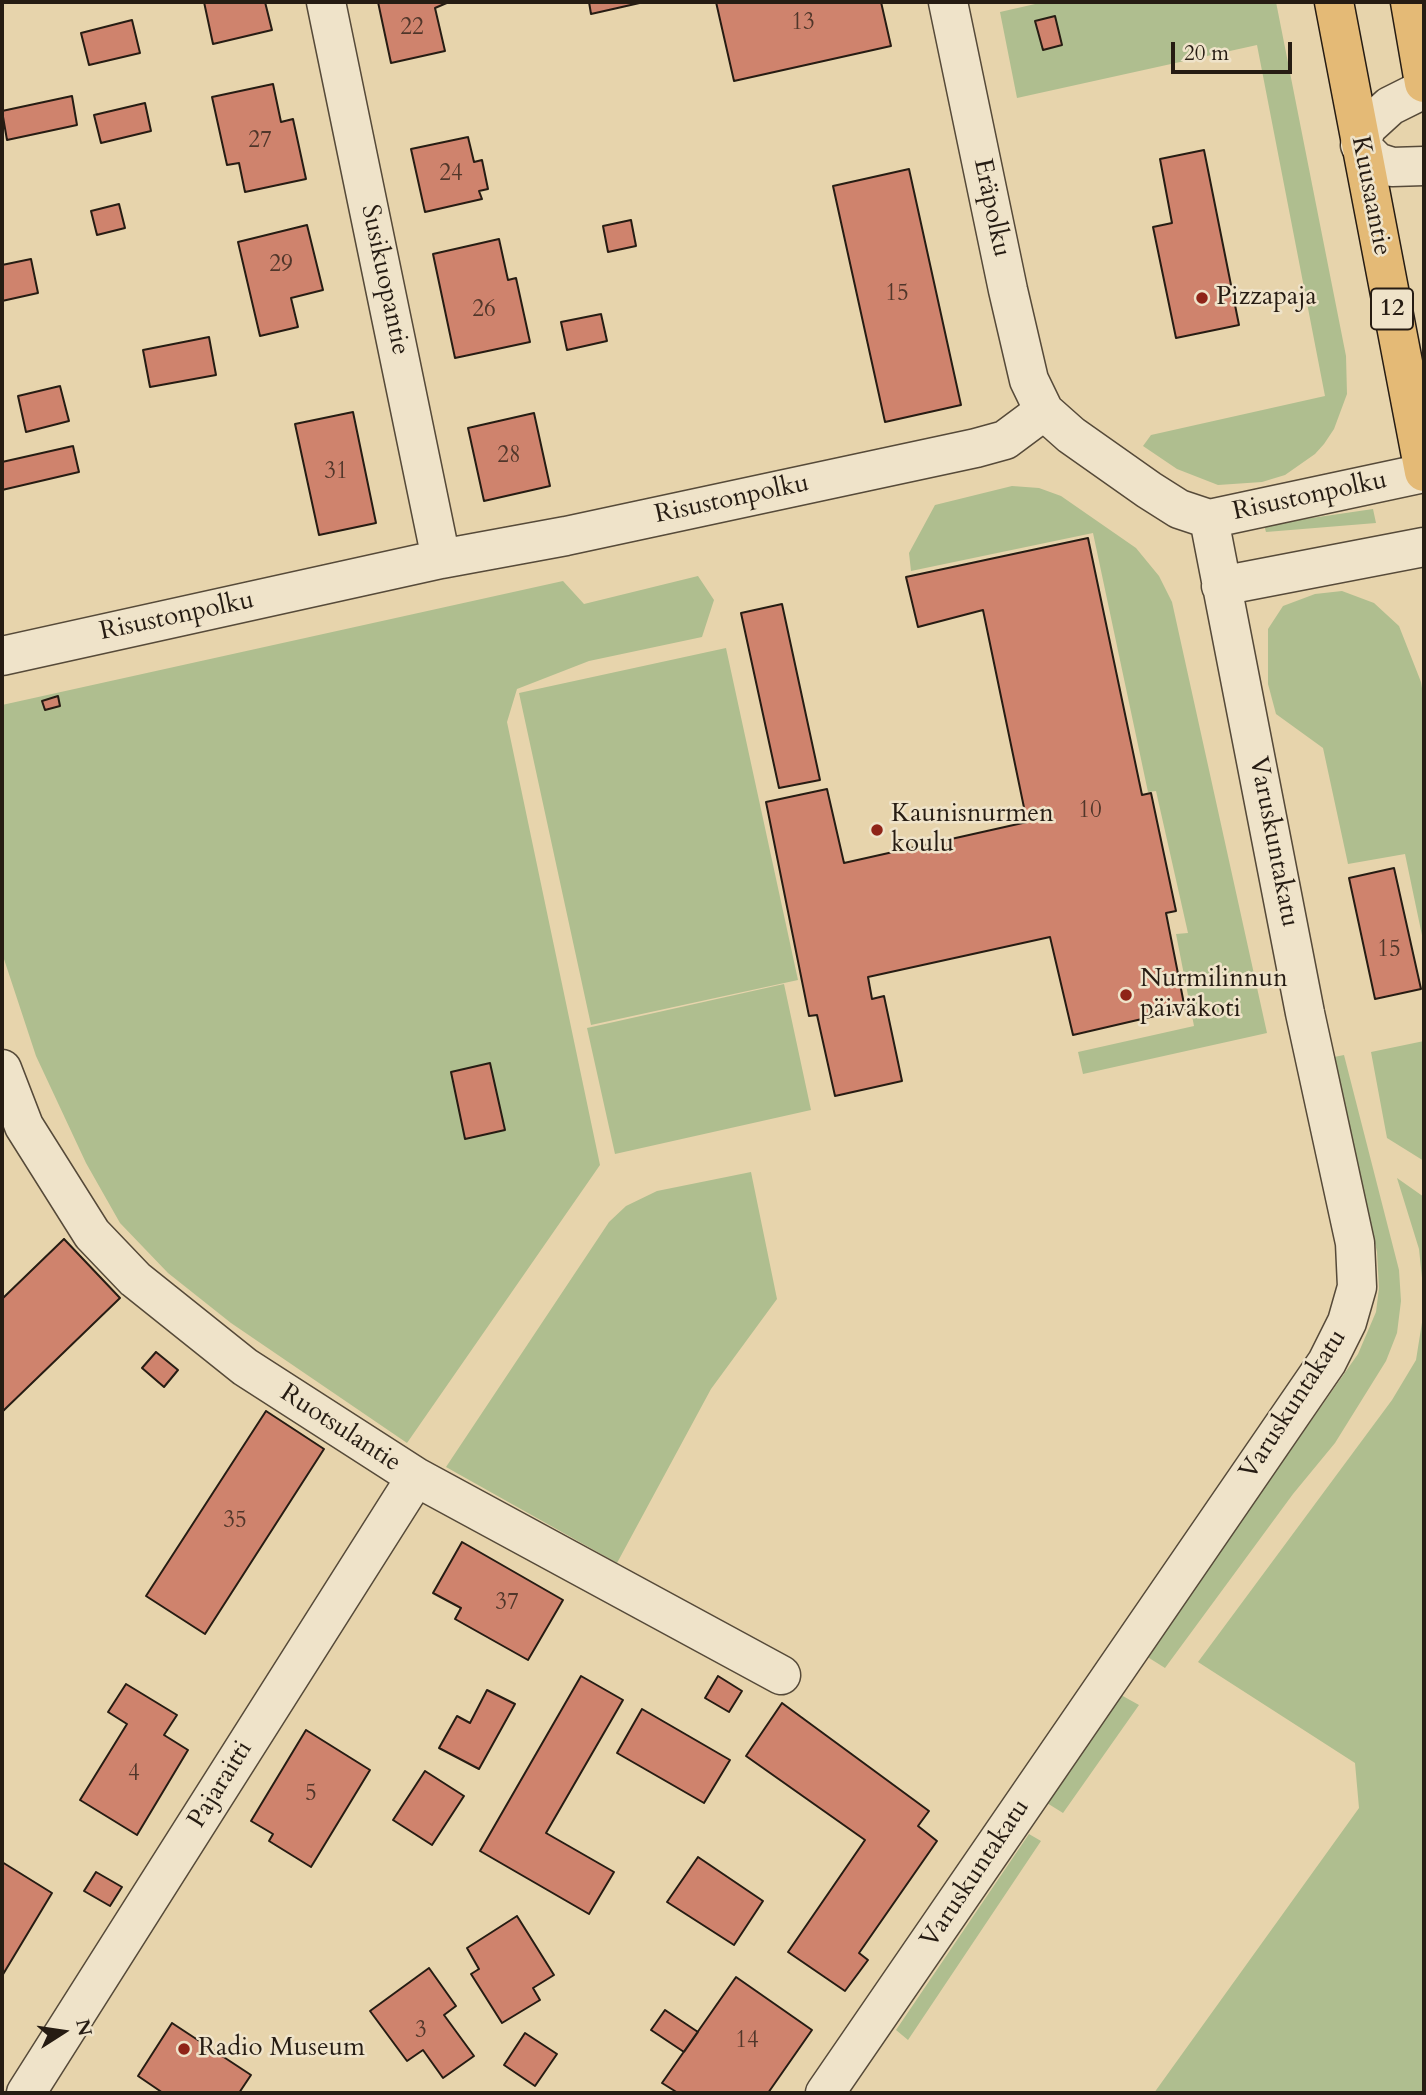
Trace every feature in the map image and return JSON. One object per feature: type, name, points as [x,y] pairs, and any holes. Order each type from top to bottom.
[{"type":"main road","name":"Kuusaantie","points":[[1335,2],[1424,473]]},
{"type":"main road","points":[[1410,2],[1424,86]]},
{"type":"street","name":"Susikuopantie","points":[[326,2],[441,559]]},
{"type":"street","name":"Eräpolku","points":[[948,2],[1029,380],[1044,411]]},
{"type":"street","points":[[1424,86],[1390,106],[1367,127],[1360,145],[1377,162],[1392,167],[1424,166]]},
{"type":"street","name":"Risustonpolku","points":[[2,656],[441,559],[580,533],[976,448],[1004,440],[1044,411],[1071,435],[1149,490],[1180,509],[1209,519],[1424,473]]},
{"type":"street","name":"Varuskuntakatu","points":[[825,2093],[1327,1362],[1348,1322],[1357,1287],[1356,1243],[1305,1013],[1209,519]]},
{"type":"street","points":[[1221,586],[1424,547]]},
{"type":"street","name":"Ruotsulantie","points":[[2,1069],[24,1126],[92,1234],[135,1279],[245,1367],[416,1477],[781,1675]]},
{"type":"street","name":"Pajaraitti","points":[[26,2093],[416,1477]]},
{"type":"green space","points":[[1044,2],[1276,2],[1346,356],[1347,394],[1334,429],[1324,444],[1315,454],[1285,475],[1262,482],[1218,485],[1177,469],[1143,446],[1151,435],[1325,396],[1257,45],[1017,98],[1000,12]]},
{"type":"green space","points":[[1012,486],[1039,488],[1061,496],[1136,548],[1159,576],[1172,602],[1267,1033],[1083,1074],[1078,1052],[1194,1026],[1176,934],[1188,933],[1156,791],[1148,792],[1093,533],[911,571],[909,553],[935,505]]},
{"type":"green space","points":[[1373,509],[1376,523],[1266,532],[1264,525]]},
{"type":"green space","points":[[698,576],[714,600],[702,637],[589,661],[517,689],[507,722],[600,1165],[407,1443],[231,1323],[168,1273],[120,1223],[86,1163],[36,1056],[2,953],[2,705],[563,581],[584,604]]},
{"type":"green space","points":[[1342,591],[1374,603],[1399,626],[1421,682],[1424,701],[1424,945],[1405,854],[1348,864],[1323,748],[1276,714],[1268,684],[1268,629],[1283,606],[1315,594]]},
{"type":"green space","points":[[726,648],[798,980],[591,1025],[519,693]]},
{"type":"green space","points":[[784,984],[811,1110],[615,1154],[587,1028]]},
{"type":"green space","points":[[1424,1041],[1424,1161],[1387,1138],[1371,1052]]},
{"type":"green space","points":[[1344,1055],[1399,1270],[1401,1301],[1397,1333],[1386,1361],[1335,1443],[1293,1494],[1165,1668],[1146,1656],[1358,1354],[1376,1312],[1379,1288],[1377,1252],[1334,1057]]},
{"type":"green space","points":[[751,1172],[777,1299],[711,1389],[617,1563],[446,1467],[609,1222],[626,1206],[657,1191]]},
{"type":"green space","points":[[1397,1178],[1424,1197],[1424,1297],[1419,1249]]},
{"type":"green space","points":[[1424,1310],[1424,2093],[1154,2093],[1359,1808],[1355,1763],[1198,1662],[1392,1400],[1416,1360]]},
{"type":"green space","points":[[1121,1695],[1139,1705],[1063,1813],[1047,1803]]},
{"type":"green space","points":[[1029,1834],[1041,1841],[908,2040],[896,2030]]},
{"type":"building","points":[[204,2],[265,2],[272,30],[213,44]]},
{"type":"building","points":[[378,2],[449,2],[435,8],[445,51],[391,63]]},
{"type":"building","points":[[589,2],[644,2],[591,14]]},
{"type":"building","points":[[716,2],[881,2],[891,46],[734,81]]},
{"type":"building","points":[[1055,16],[1062,45],[1043,50],[1035,21]]},
{"type":"building","points":[[132,20],[140,53],[89,65],[81,33]]},
{"type":"building","points":[[273,84],[281,122],[293,119],[306,179],[245,192],[239,163],[227,165],[212,97]]},
{"type":"building","points":[[72,96],[77,125],[7,140],[2,111]]},
{"type":"building","points":[[145,103],[151,131],[101,143],[94,115]]},
{"type":"building","points":[[468,137],[474,162],[482,160],[488,189],[479,191],[482,199],[425,212],[411,149]]},
{"type":"building","points":[[1204,150],[1239,325],[1176,338],[1153,227],[1172,223],[1160,159]]},
{"type":"building","points":[[909,169],[961,405],[885,422],[833,186]]},
{"type":"building","points":[[119,204],[125,228],[97,235],[91,211]]},
{"type":"building","points":[[631,220],[636,246],[608,252],[603,226]]},
{"type":"building","points":[[307,225],[323,290],[291,298],[298,327],[260,336],[238,242]]},
{"type":"building","points":[[499,239],[508,280],[516,278],[530,342],[455,358],[433,254]]},
{"type":"building","points":[[31,259],[38,293],[2,301],[2,265]]},
{"type":"building","points":[[601,314],[607,341],[567,350],[561,322]]},
{"type":"building","points":[[209,337],[216,375],[150,387],[143,350]]},
{"type":"building","points":[[60,386],[69,421],[26,432],[18,396]]},
{"type":"building","points":[[353,412],[376,523],[319,535],[295,424]]},
{"type":"building","points":[[534,413],[550,486],[484,501],[468,428]]},
{"type":"building","points":[[73,446],[79,472],[2,490],[2,462]]},
{"type":"building","points":[[1088,538],[1142,795],[1151,793],[1176,911],[1166,913],[1185,1009],[1073,1035],[1050,937],[868,977],[872,999],[884,996],[902,1081],[835,1096],[817,1015],[809,1016],[766,802],[827,789],[844,863],[1027,822],[983,610],[918,627],[906,577]]},
{"type":"building","points":[[782,604],[820,780],[779,788],[741,613]]},
{"type":"building","points":[[58,696],[60,706],[45,710],[42,701]]},
{"type":"building","points":[[1394,868],[1421,989],[1375,999],[1349,878]]},
{"type":"building","points":[[490,1063],[505,1130],[465,1139],[451,1072]]},
{"type":"building","points":[[64,1239],[120,1298],[2,1412],[2,1299]]},
{"type":"building","points":[[156,1352],[178,1370],[164,1387],[142,1368]]},
{"type":"building","points":[[266,1411],[324,1449],[205,1634],[146,1596]]},
{"type":"building","points":[[462,1542],[563,1600],[528,1660],[455,1619],[461,1608],[433,1593]]},
{"type":"building","points":[[581,1676],[623,1700],[546,1833],[614,1872],[589,1914],[480,1851]]},
{"type":"building","points":[[718,1676],[742,1691],[729,1712],[705,1698]]},
{"type":"building","points":[[126,1684],[177,1715],[164,1735],[188,1750],[137,1835],[80,1800],[127,1724],[108,1712]]},
{"type":"building","points":[[487,1690],[515,1704],[479,1769],[439,1748],[457,1716],[470,1723]]},
{"type":"building","points":[[782,1703],[929,1811],[918,1826],[937,1841],[859,1953],[868,1960],[845,1991],[788,1952],[865,1840],[746,1756]]},
{"type":"building","points":[[642,1709],[730,1760],[704,1803],[617,1753]]},
{"type":"building","points":[[306,1730],[370,1770],[311,1867],[269,1841],[273,1834],[251,1821]]},
{"type":"building","points":[[425,1771],[464,1796],[432,1845],[393,1820]]},
{"type":"building","points":[[698,1857],[763,1901],[734,1945],[667,1902]]},
{"type":"building","points":[[2,1862],[52,1893],[2,1976]]},
{"type":"building","points":[[96,1872],[122,1887],[110,1906],[84,1891]]},
{"type":"building","points":[[517,1916],[554,1975],[533,1988],[540,2000],[502,2023],[471,1974],[479,1969],[467,1948]]},
{"type":"building","points":[[429,1968],[456,2006],[444,2015],[474,2056],[443,2078],[423,2050],[407,2061],[370,2011]]},
{"type":"building","points":[[736,1977],[812,2030],[768,2093],[678,2093],[662,2083]]},
{"type":"building","points":[[665,2010],[698,2032],[684,2052],[651,2030]]},
{"type":"building","name":"Radio Museum","points":[[172,2023],[251,2075],[239,2093],[163,2093],[138,2076]]},
{"type":"building","points":[[525,2033],[557,2054],[535,2086],[504,2065]]},
{"type":"place","name":"Pizzapaja","points":[[1202,298]]},
{"type":"place","name":"Kaunisnurmen koulu","points":[[877,830]]},
{"type":"place","name":"Nurmilinnun päiväkoti","points":[[1126,995]]},
{"type":"place","name":"Radio Museum","points":[[184,2049]]}]
